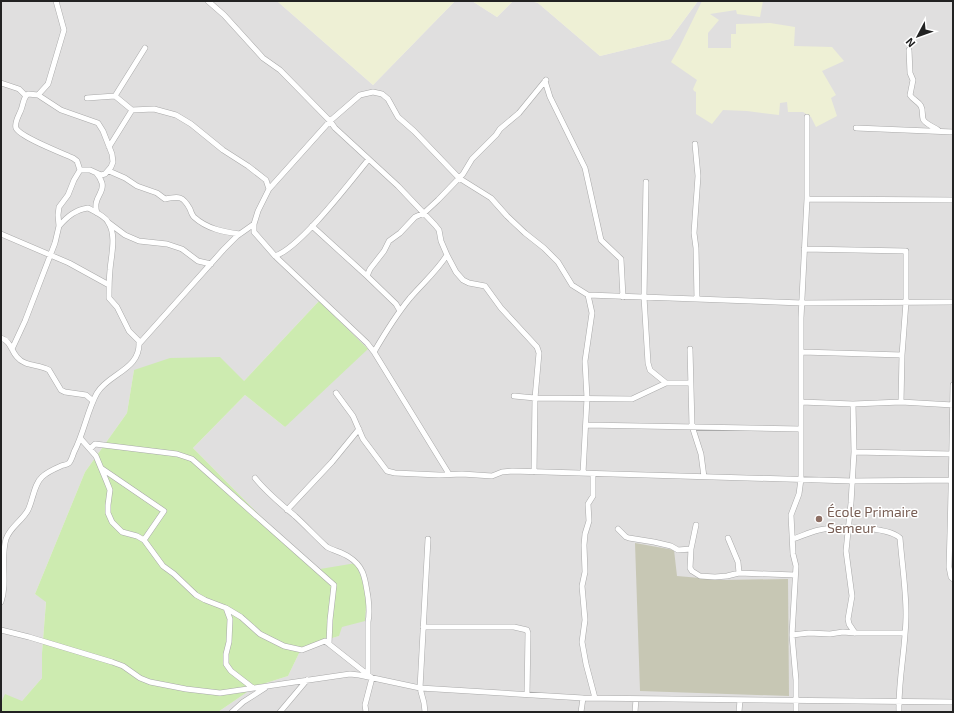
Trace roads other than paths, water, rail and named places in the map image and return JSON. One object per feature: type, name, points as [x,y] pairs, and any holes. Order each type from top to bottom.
[{"type":"street","points":[[38,95],[48,84],[64,30],[56,1]]},
{"type":"street","points":[[208,1],[224,15],[263,58],[280,70],[335,128],[398,186],[424,213],[438,230],[441,241],[456,272],[463,280],[469,283],[485,286],[501,308],[537,347],[534,472]]},
{"type":"street","points":[[115,96],[145,48]]},
{"type":"street","points":[[909,50],[910,74],[913,80],[910,95],[922,108],[923,118],[925,121],[939,131]]},
{"type":"street","points":[[367,276],[370,269],[390,241],[415,217],[424,213],[458,178],[472,159],[500,129],[519,113],[546,80],[550,97],[585,168],[601,240],[621,259],[624,297]]},
{"type":"street","points":[[1,83],[19,89],[26,96]]},
{"type":"street","points":[[449,474],[374,352],[352,328],[275,256],[254,232],[254,224],[258,211],[269,189],[330,121],[360,95],[374,92],[382,94],[388,99],[398,117],[414,131],[458,178],[491,198],[507,216],[558,262],[572,285],[588,295],[802,303],[953,302]]},
{"type":"street","points":[[59,226],[59,207],[68,195],[80,170],[77,161],[73,158],[19,132],[16,125],[23,100],[28,94],[38,95],[61,110],[98,124],[104,131],[112,154],[113,162],[108,171],[100,175],[97,174]]},
{"type":"street","points":[[87,98],[115,96],[132,110],[154,109],[176,115],[191,124],[223,150],[266,180],[269,189]]},
{"type":"street","points":[[109,147],[132,110]]},
{"type":"street","points":[[796,712],[796,680],[792,635],[796,566],[793,554],[791,515],[801,479],[801,318],[807,199],[808,116]]},
{"type":"street","points":[[856,128],[953,132]]},
{"type":"street","points":[[695,144],[698,176],[694,233],[696,248],[697,299]]},
{"type":"street","points":[[275,256],[282,254],[287,250],[312,226],[368,160]]},
{"type":"street","points":[[80,170],[90,170],[97,174],[102,183],[102,188],[97,197],[95,207],[97,213]]},
{"type":"street","points":[[108,171],[125,178],[137,186],[157,193],[165,199],[176,197],[182,198],[186,202],[193,217],[212,228],[240,234]]},
{"type":"street","points":[[646,182],[644,297],[648,363],[650,370],[666,383]]},
{"type":"street","points":[[807,199],[953,200]]},
{"type":"street","points":[[12,349],[25,321],[50,255],[59,226],[78,209],[88,208],[106,219],[125,235],[139,241],[167,244],[182,249],[198,261],[211,264]]},
{"type":"street","points":[[1,602],[4,589],[3,558],[5,540],[9,532],[22,519],[28,510],[33,500],[36,486],[41,478],[51,471],[69,463],[81,439],[93,401],[102,386],[131,364],[140,347],[139,341],[128,331],[117,307],[109,298],[113,240],[109,223]]},
{"type":"street","points":[[139,344],[211,264],[240,234],[254,224]]},
{"type":"street","points":[[312,226],[396,304],[400,311]]},
{"type":"street","points":[[1,234],[69,263],[110,284]]},
{"type":"street","points":[[804,249],[906,251],[906,302],[902,355],[901,402]]},
{"type":"street","points":[[374,352],[400,311],[411,297],[438,269],[447,255]]},
{"type":"street","points":[[584,473],[587,398],[585,361],[592,313],[588,295]]},
{"type":"street","points":[[1,338],[5,339],[16,357],[22,362],[49,370],[61,390],[72,394],[81,393],[93,401]]},
{"type":"street","points":[[690,349],[692,426],[701,454],[704,477]]},
{"type":"street","points":[[802,352],[902,355]]},
{"type":"street","points":[[514,396],[535,398],[632,399],[666,383],[690,383]]},
{"type":"street","points":[[953,385],[951,454],[953,480],[949,567],[951,577],[953,579]]},
{"type":"street","points":[[336,393],[353,416],[358,429],[374,456],[386,471],[395,473],[492,476],[502,472],[512,471],[852,481],[953,480]]},
{"type":"street","points":[[801,402],[853,404],[901,402],[953,405]]},
{"type":"street","points":[[853,404],[854,452],[846,551],[852,596],[848,619],[849,624],[855,633]]},
{"type":"street","points":[[586,425],[800,429]]},
{"type":"street","points":[[286,510],[332,462],[358,429]]},
{"type":"street","points":[[81,439],[96,456],[110,490],[108,513],[112,522],[122,532],[137,536],[144,540],[163,566],[174,574],[196,595],[226,608],[241,617],[260,634],[284,646],[302,650],[324,641],[370,676]]},
{"type":"street","points":[[90,449],[96,444],[177,454],[192,459],[334,585],[329,644]]},
{"type":"street","points":[[854,452],[951,454]]},
{"type":"street","points":[[101,468],[164,511],[144,540]]},
{"type":"street","points":[[593,474],[593,496],[588,504],[589,521],[585,534],[584,545],[585,572],[582,586],[585,620],[582,642],[595,698]]},
{"type":"street","points":[[255,478],[262,487],[286,510],[296,517],[326,547],[351,558],[361,568],[366,578],[370,614],[368,622],[370,676],[365,705],[366,712]]},
{"type":"street","points":[[696,525],[691,549],[690,568],[696,574],[706,577],[727,576],[739,573],[795,575]]},
{"type":"street","points":[[793,539],[820,530],[848,528],[876,529],[891,533],[900,538],[906,591],[906,616],[899,712]]},
{"type":"street","points":[[618,529],[629,538],[671,546],[678,550],[691,549]]},
{"type":"street","points":[[728,538],[738,562],[739,573]]},
{"type":"street","points":[[425,712],[420,688],[428,539]]},
{"type":"street","points":[[226,608],[230,619],[226,664],[230,671],[253,688]]},
{"type":"street","points":[[423,627],[494,626],[514,627],[527,630],[527,694]]},
{"type":"street","points":[[1,630],[112,662],[123,666],[140,678],[150,682],[186,689],[220,693],[350,674],[370,676],[420,688],[583,698],[953,702]]},
{"type":"street","points":[[792,635],[809,633],[830,634],[843,632],[905,633]]},
{"type":"street","points":[[280,712],[307,680]]},
{"type":"street","points":[[232,712],[242,702],[267,687]]},
{"type":"street","points":[[581,712],[583,698]]},
{"type":"street","points":[[635,712],[636,699]]},
{"type":"street","points":[[739,712],[740,700]]},
{"type":"place","name":"École Primaire Semeur","points":[[819,519]]}]
